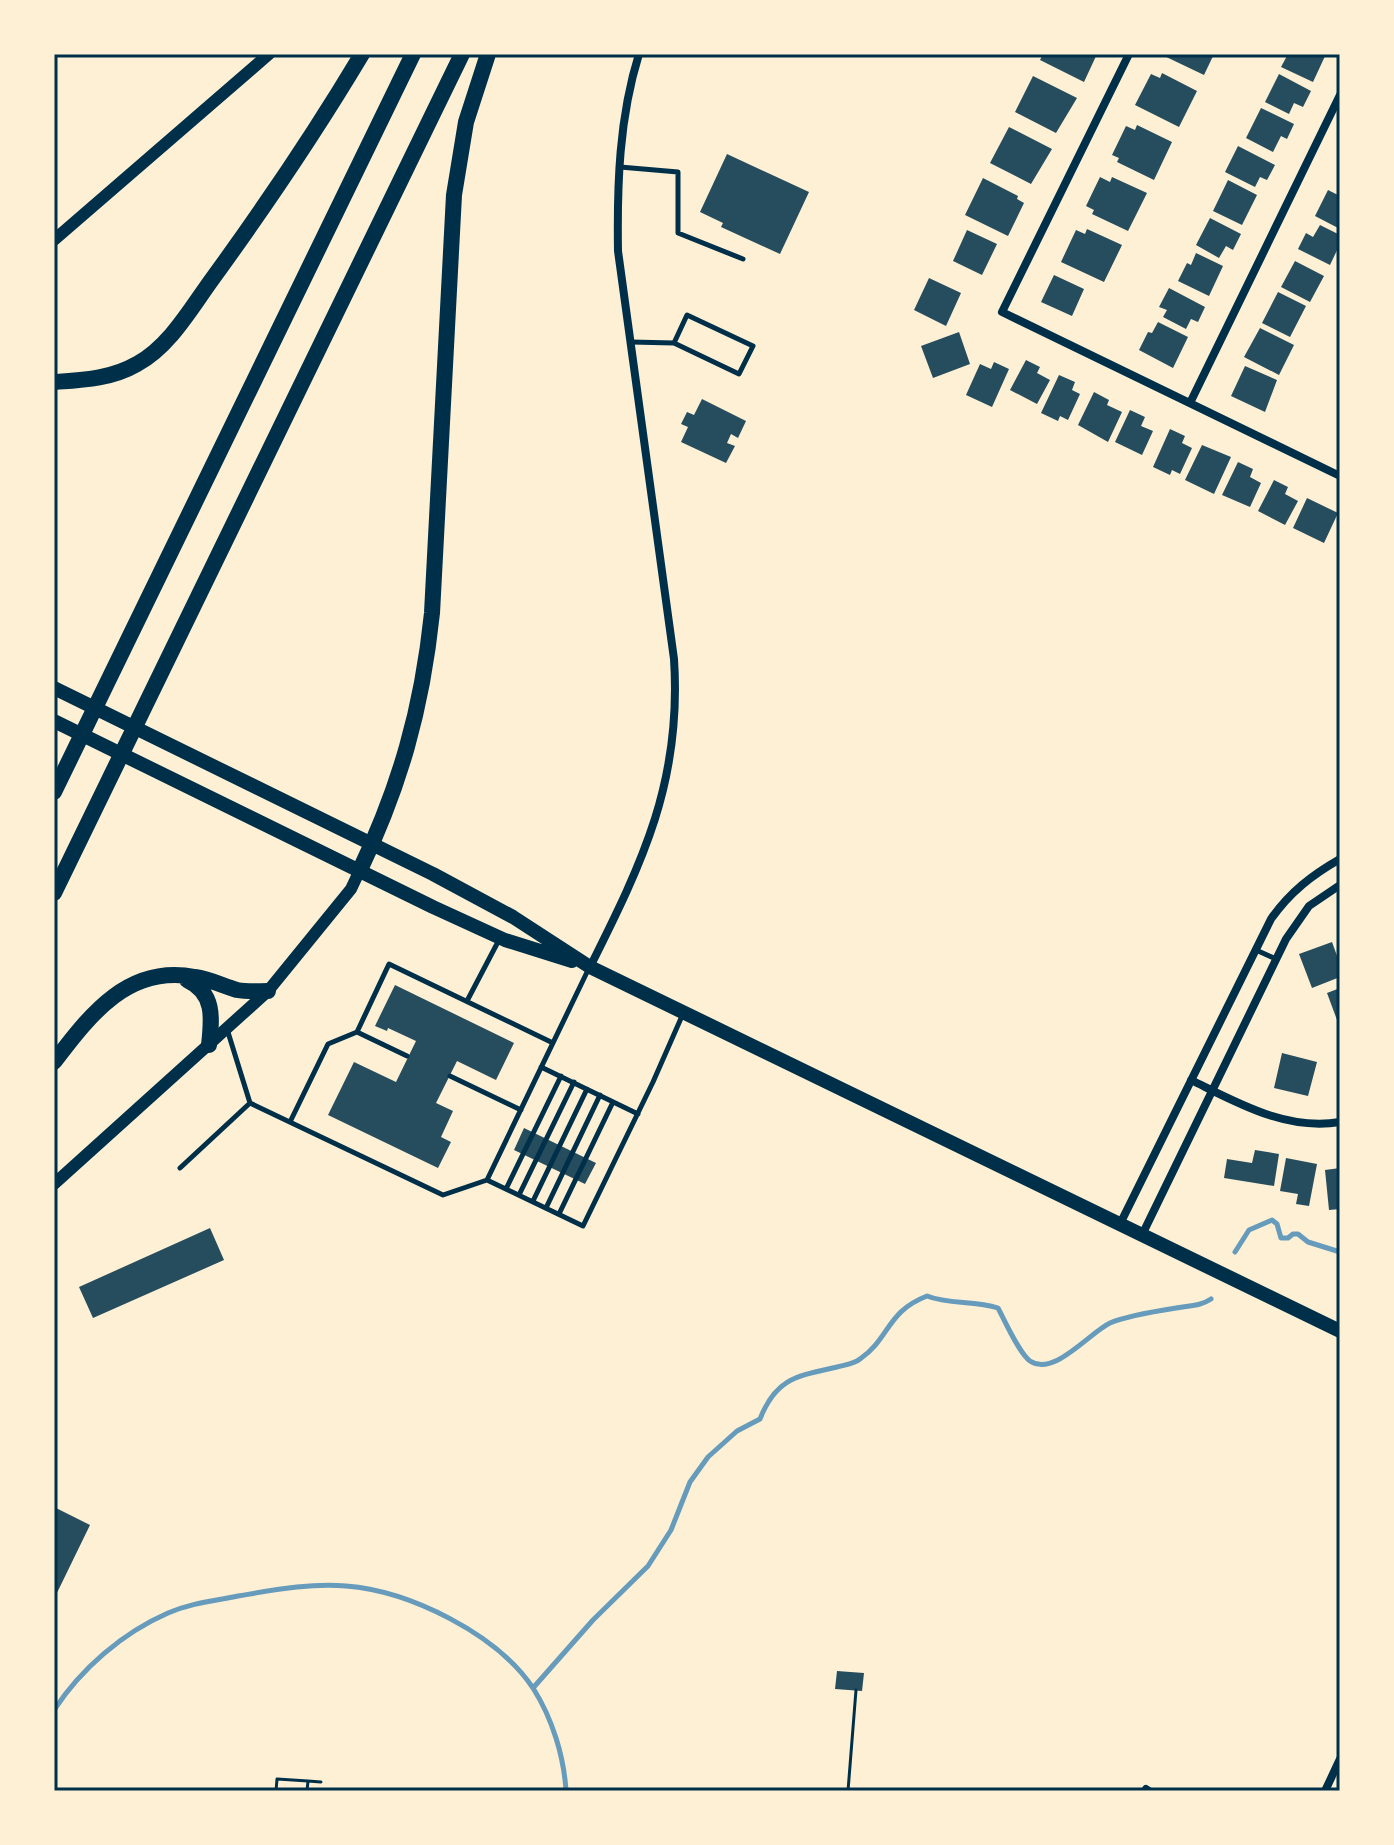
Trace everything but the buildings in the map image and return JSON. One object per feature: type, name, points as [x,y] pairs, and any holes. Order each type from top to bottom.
[{"type":"highway","points":[[54,382],[92,380],[123,371],[163,344],[265,207],[362,54]]},
{"type":"highway","points":[[54,792],[413,54]]},
{"type":"highway","points":[[54,893],[462,54]]},
{"type":"highway","points":[[359,872],[390,804],[405,759],[427,660],[454,195],[466,122],[488,54]]},
{"type":"highway","points":[[175,975],[196,985],[206,994],[212,1019],[209,1045]]},
{"type":"highway","points":[[54,1062],[90,1015],[110,997],[138,982],[175,975],[194,976],[240,991],[268,991]]},
{"type":"main road","points":[[54,688],[433,874],[513,917],[590,967],[1340,1331]]},
{"type":"main road","points":[[54,721],[500,938],[590,967]]},
{"type":"street","points":[[54,240],[269,54]]},
{"type":"street","points":[[590,967],[630,888],[651,836],[665,786],[677,704],[674,659],[618,251],[619,167],[624,123],[639,54]]},
{"type":"street","points":[[1129,54],[1002,312],[1340,476]]},
{"type":"street","points":[[1190,403],[1340,95]]},
{"type":"street","points":[[1120,1224],[1255,950],[1283,902],[1317,872],[1340,859]]},
{"type":"street","points":[[54,1184],[268,991],[351,889],[359,872]]},
{"type":"street","points":[[1142,1235],[1296,922],[1309,906],[1340,885]]},
{"type":"street","points":[[1191,1080],[1287,1121],[1312,1124],[1340,1122]]},
{"type":"street","points":[[1325,1791],[1340,1759]]},
{"type":"lane","points":[[619,167],[678,172],[678,233],[743,259]]},
{"type":"lane","points":[[630,342],[674,343],[739,374],[753,346],[687,315],[674,343]]},
{"type":"lane","points":[[467,1001],[500,938]]},
{"type":"lane","points":[[1255,950],[1276,959]]},
{"type":"lane","points":[[290,1122],[328,1044],[357,1032],[389,964],[553,1043]]},
{"type":"lane","points":[[487,1180],[590,967]]},
{"type":"lane","points":[[227,1028],[250,1103],[443,1195],[487,1180],[583,1226],[684,1013]]},
{"type":"lane","points":[[357,1032],[407,1056]]},
{"type":"lane","points":[[541,1067],[638,1114]]},
{"type":"lane","points":[[450,1076],[521,1110]]},
{"type":"lane","points":[[506,1189],[561,1076]]},
{"type":"lane","points":[[519,1195],[574,1082]]},
{"type":"lane","points":[[533,1201],[587,1089]]},
{"type":"lane","points":[[546,1208],[600,1095]]},
{"type":"lane","points":[[559,1214],[613,1102]]},
{"type":"lane","points":[[180,1168],[250,1103]]},
{"type":"path","points":[[848,1791],[856,1690]]},
{"type":"path","points":[[267,1778],[321,1782]]},
{"type":"path","points":[[276,1791],[277,1779]]},
{"type":"path","points":[[307,1791],[308,1781]]},
{"type":"waterway","points":[[1235,1252],[1249,1230],[1272,1220],[1277,1224],[1281,1238],[1298,1234],[1308,1242],[1340,1252]]},
{"type":"waterway","points":[[533,1688],[593,1620],[648,1566],[671,1530],[690,1482],[708,1457],[737,1431],[760,1419],[773,1395],[790,1381],[860,1359],[878,1342],[896,1317],[914,1302],[927,1296],[998,1308],[1021,1351],[1030,1361],[1039,1364],[1060,1359],[1110,1323],[1142,1314],[1198,1305],[1211,1299]]},
{"type":"waterway","points":[[54,1710],[77,1680],[104,1654],[151,1621],[211,1601],[292,1588],[346,1586],[397,1596],[424,1606],[475,1633],[498,1650],[517,1668],[540,1700],[556,1738],[566,1791]]}]
